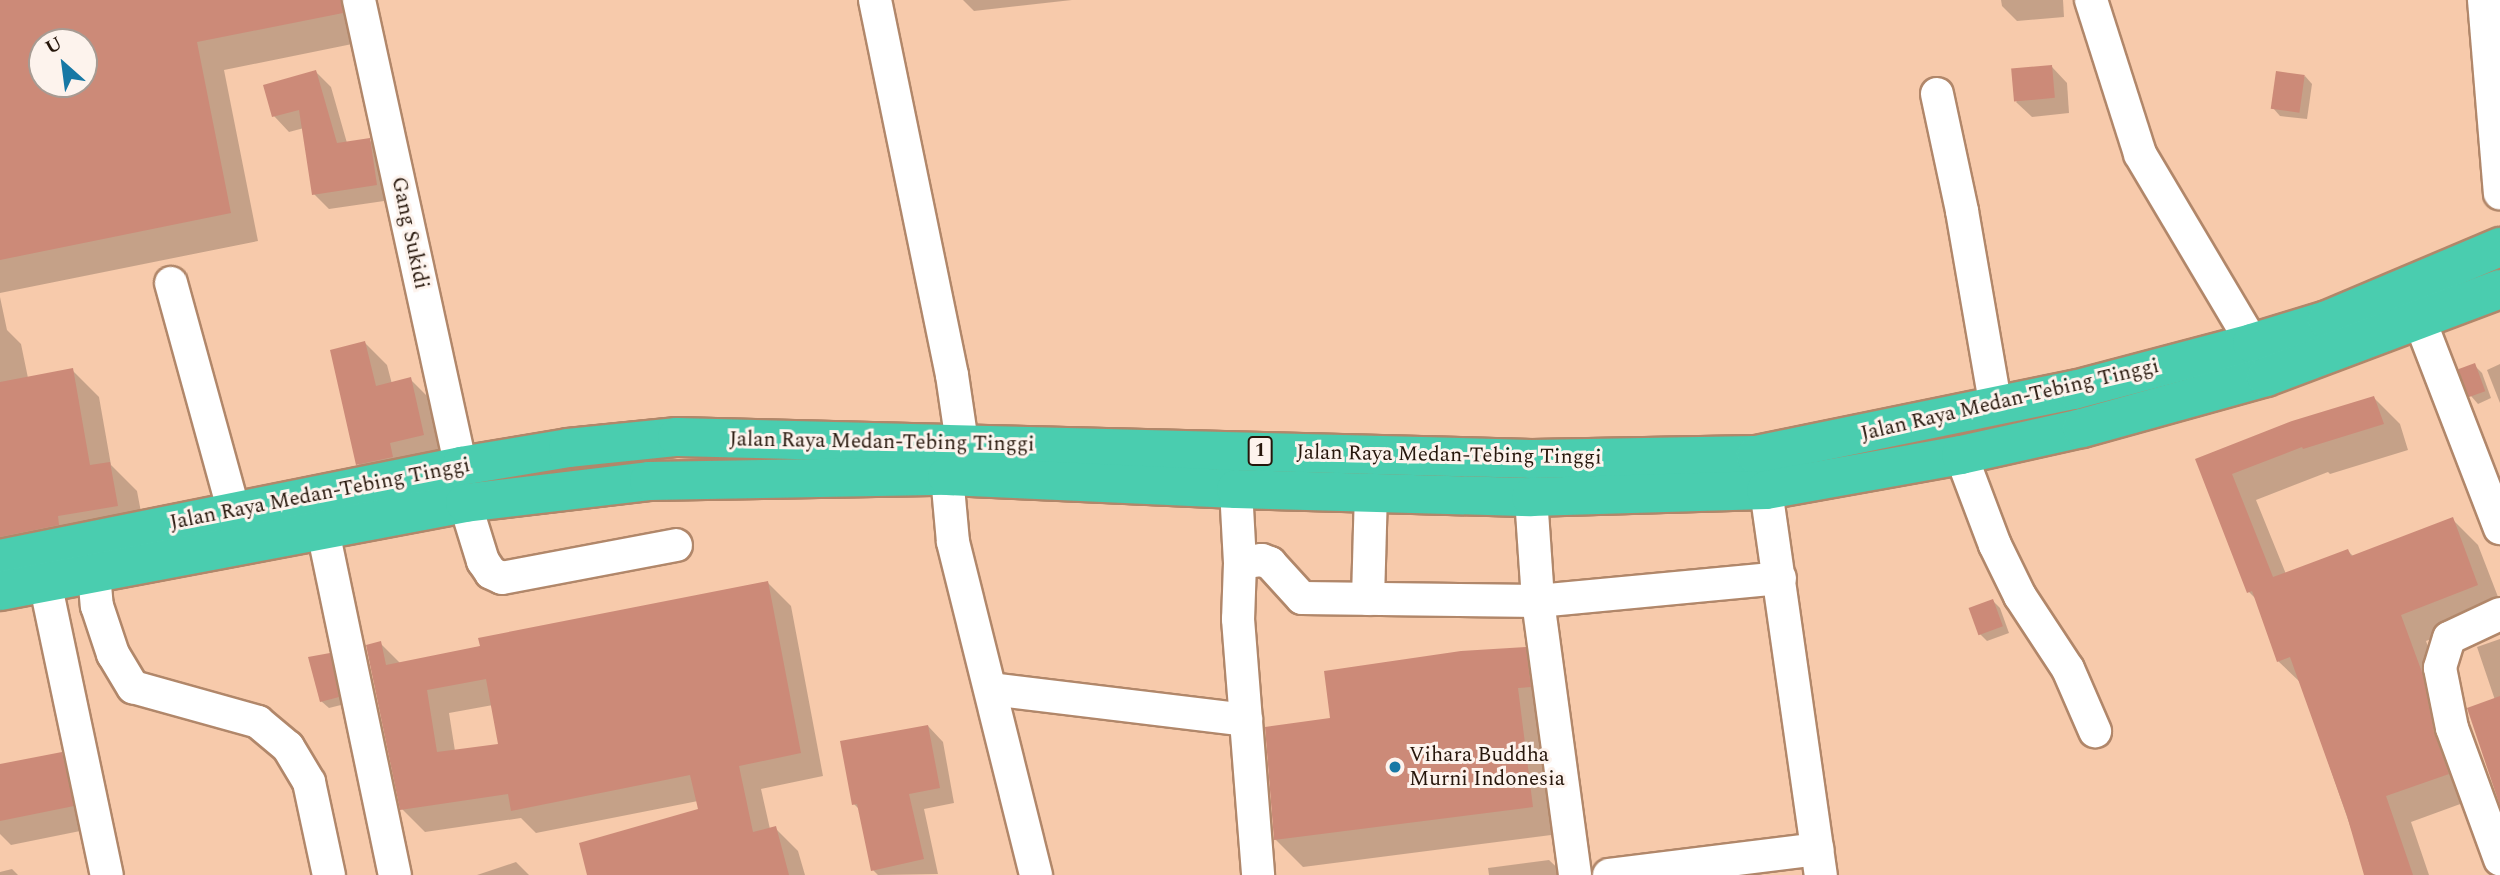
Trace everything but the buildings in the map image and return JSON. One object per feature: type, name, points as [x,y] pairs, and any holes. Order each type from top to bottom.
[{"type":"highway","name":"Jalan Raya Medan-Tebing Tinggi","points":[[0,559],[234,511],[463,484],[649,481],[954,459],[1532,459],[1756,455],[2074,390],[2252,342],[2327,320],[2500,247]]},
{"type":"highway","name":"Jalan Raya Medan-Tebing Tinggi","points":[[954,459],[1236,489],[1531,497],[1766,490],[1961,455],[2082,428],[2266,377],[2500,289]]},
{"type":"highway","name":"Jalan Raya Medan-Tebing Tinggi","points":[[0,591],[323,531],[463,484]]},
{"type":"street","name":"Gang Sukidi","points":[[359,0],[463,484],[484,561],[491,573],[502,578],[676,545]]},
{"type":"street","points":[[875,0],[951,375],[953,542],[992,689],[1036,875]]},
{"type":"street","points":[[2091,0],[2140,154],[2252,342]]},
{"type":"street","points":[[2484,0],[2500,193]]},
{"type":"street","points":[[1937,94],[1962,211],[1996,407]]},
{"type":"street","points":[[171,283],[234,511]]},
{"type":"street","points":[[2420,321],[2500,528]]},
{"type":"street","points":[[1961,455],[1995,545],[2020,596],[2068,669],[2095,731]]},
{"type":"street","points":[[1236,489],[1240,563],[1238,619],[1258,875]]},
{"type":"street","points":[[1609,875],[1819,862],[1766,490]]},
{"type":"street","points":[[1368,599],[1371,492]]},
{"type":"street","points":[[1531,497],[1538,601],[1575,875]]},
{"type":"street","points":[[323,531],[396,875]]},
{"type":"street","points":[[1240,563],[1262,560],[1270,563],[1302,598],[1538,601],[1780,578]]},
{"type":"street","points":[[94,574],[97,606],[113,654],[133,687],[258,722],[288,747],[309,782],[329,875]]},
{"type":"street","points":[[45,582],[107,875]]},
{"type":"street","points":[[2500,614],[2449,638],[2440,668],[2452,728],[2500,859]]},
{"type":"street","points":[[992,689],[1246,720]]},
{"type":"place","name":"Vihara Buddha Murni Indonesia","points":[[1395,767]]}]
